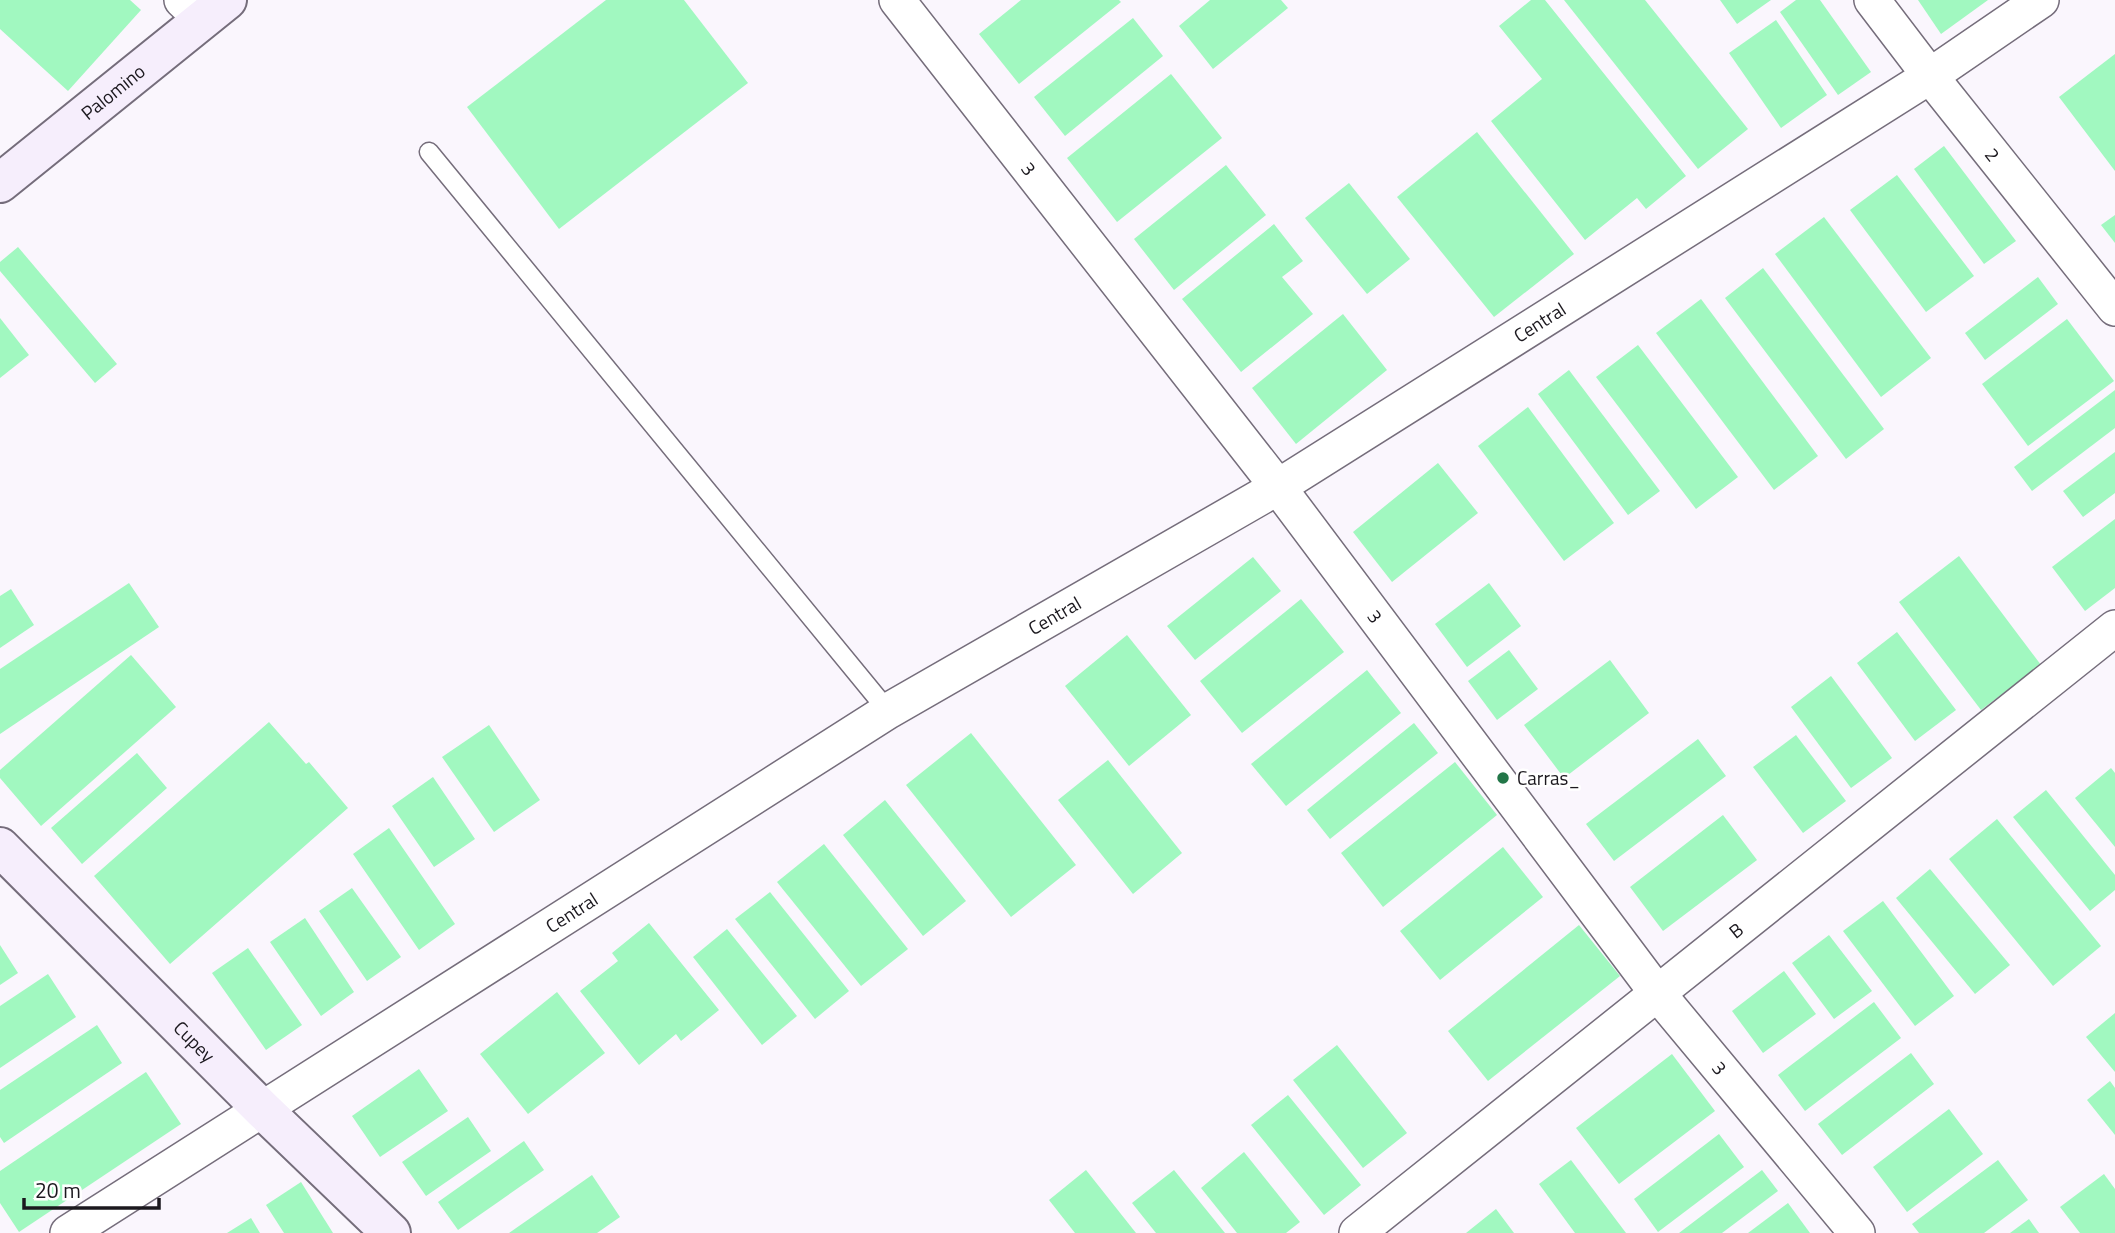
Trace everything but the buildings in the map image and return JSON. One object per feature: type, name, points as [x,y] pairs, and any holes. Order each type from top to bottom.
[{"type":"street","name":"3","points":[[897,0],[1278,487],[1658,993],[1857,1233]]},
{"type":"street","name":"2","points":[[1872,0],[2115,308]]},
{"type":"street","name":"Central","points":[[68,1233],[888,711],[1278,487],[1930,76],[2041,0]]},
{"type":"street","name":"Palomino","points":[[0,183],[204,7]]},
{"type":"street","name":"B","points":[[1357,1233],[2115,628]]},
{"type":"street","name":"Cupey","points":[[0,847],[263,1110],[391,1233]]},
{"type":"lane","points":[[429,152],[888,711]]},
{"type":"place","name":"Carras_","points":[[1503,778]]}]
